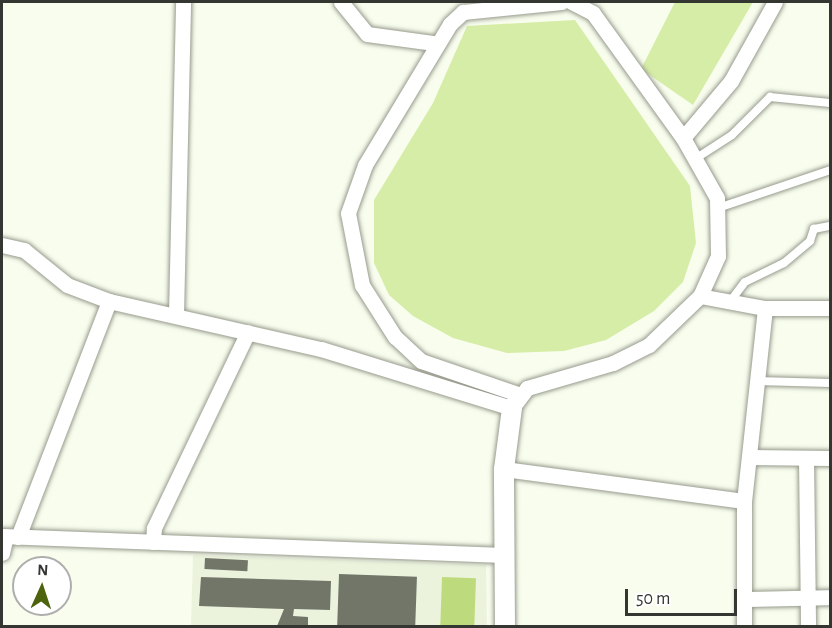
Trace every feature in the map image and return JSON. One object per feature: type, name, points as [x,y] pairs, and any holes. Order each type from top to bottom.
[{"type":"street","points":[[176,315],[183,2]]},
{"type":"street","points":[[341,2],[367,34],[434,43]]},
{"type":"street","points":[[515,401],[421,361],[406,349],[374,307],[354,260],[349,232],[352,193],[434,43],[463,12],[561,2]]},
{"type":"street","points":[[2,245],[24,250],[67,285],[109,301],[321,348],[515,401],[649,345],[700,296],[718,256],[718,208],[683,138],[593,13],[571,2]]},
{"type":"street","points":[[683,138],[731,81],[775,2]]},
{"type":"street","points":[[700,296],[728,304],[765,308],[831,308]]},
{"type":"street","points":[[2,553],[109,301]]},
{"type":"street","points":[[744,627],[744,501],[765,308]]},
{"type":"street","points":[[153,542],[154,528],[248,332]]},
{"type":"street","points":[[505,627],[504,469],[515,401]]},
{"type":"street","points":[[749,457],[831,458]]},
{"type":"street","points":[[806,458],[808,627]]},
{"type":"street","points":[[504,469],[744,501]]},
{"type":"street","points":[[8,536],[504,555]]},
{"type":"street","points":[[744,599],[831,597]]},
{"type":"lane","points":[[695,159],[732,135],[770,97],[831,104]]},
{"type":"lane","points":[[718,208],[831,170]]},
{"type":"lane","points":[[728,304],[745,282],[784,262],[810,241],[814,229],[831,226]]},
{"type":"lane","points":[[758,381],[831,383]]},
{"type":"shaded area","points":[[675,2],[753,2],[693,105],[641,69]]},
{"type":"shaded area","points":[[575,20],[690,186],[696,243],[683,282],[654,311],[606,340],[564,351],[507,353],[453,338],[413,316],[389,295],[374,263],[374,200],[433,103],[467,26]]},
{"type":"shaded area","points":[[193,555],[486,565],[487,626],[191,626]]},
{"type":"shaded area","points":[[442,577],[476,578],[474,626],[440,626]]},
{"type":"building","points":[[205,558],[248,560],[247,571],[204,569]]},
{"type":"building","points":[[339,574],[417,577],[415,626],[337,626]]},
{"type":"building","points":[[201,577],[331,581],[330,610],[294,609],[293,616],[308,617],[308,626],[277,626],[284,609],[199,606]]}]
